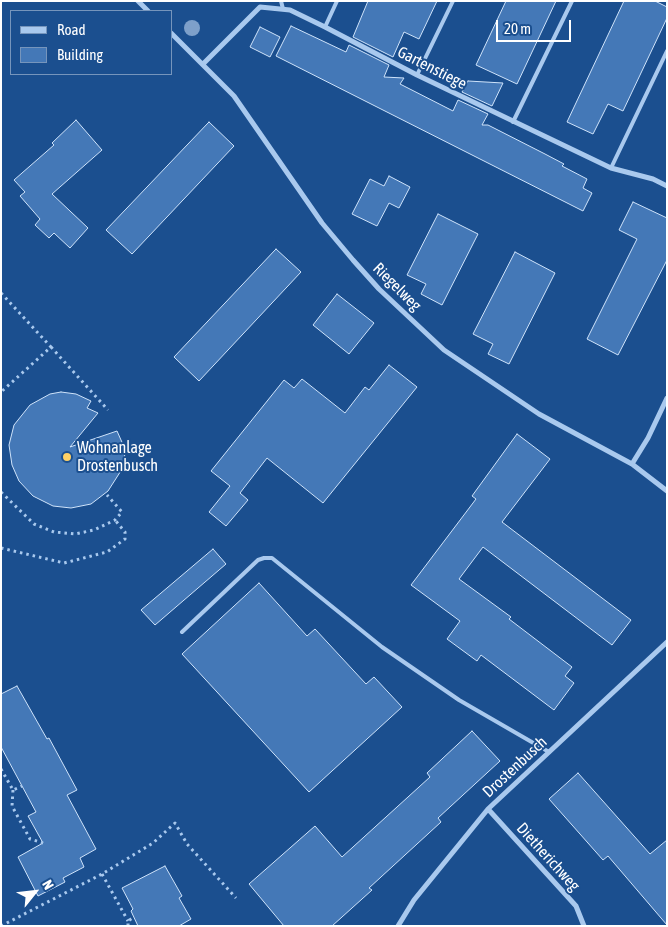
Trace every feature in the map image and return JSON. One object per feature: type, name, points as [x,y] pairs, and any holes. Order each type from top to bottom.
[{"type":"street","points":[[138,1],[147,10]]},
{"type":"street","name":"Gartenstiege","points":[[203,64],[260,7],[290,10],[416,76],[611,168],[653,179],[667,186]]},
{"type":"street","name":"Riegelweg","points":[[172,34],[234,96],[322,223],[379,289],[444,350],[539,414],[632,464],[667,490]]},
{"type":"street","points":[[632,464],[648,438],[667,398]]},
{"type":"street","name":"Drostenbusch","points":[[398,926],[414,900],[488,810],[667,642]]},
{"type":"street","name":"Dietherichweg","points":[[488,810],[576,906],[584,926]]},
{"type":"lane","points":[[281,1],[283,9]]},
{"type":"lane","points":[[325,27],[337,1]]},
{"type":"lane","points":[[416,76],[453,1]]},
{"type":"lane","points":[[513,122],[572,1]]},
{"type":"lane","points":[[611,168],[667,51]]},
{"type":"lane","points":[[182,632],[258,560],[272,558],[389,653],[459,700],[549,752]]},
{"type":"path","points":[[1,293],[108,410]]},
{"type":"path","points":[[1,392],[51,347]]},
{"type":"path","points":[[1,385],[6,388]]},
{"type":"path","points":[[1,492],[34,524],[54,532],[75,534],[94,530],[115,520],[122,512],[107,495]]},
{"type":"path","points":[[1,548],[64,563],[107,552],[125,540],[125,532],[115,520]]},
{"type":"path","points":[[1,769],[13,790],[12,806],[30,839],[43,843]]},
{"type":"path","points":[[13,790],[22,786]]},
{"type":"path","points":[[1,926],[102,874],[153,843],[175,823],[187,844],[236,898]]},
{"type":"path","points":[[102,874],[128,921],[128,926]]},
{"type":"path","points":[[128,921],[134,917]]},
{"type":"building","points":[[368,1],[437,1],[419,39],[404,32],[393,57],[353,37]]},
{"type":"building","points":[[506,1],[556,1],[517,84],[476,65]]},
{"type":"building","points":[[624,1],[655,1],[667,7],[667,18],[623,111],[608,104],[593,134],[567,122]]},
{"type":"building","points":[[291,26],[346,52],[349,45],[389,65],[384,77],[404,78],[400,84],[453,111],[458,100],[488,114],[482,125],[488,125],[545,154],[564,164],[562,166],[587,179],[583,188],[592,193],[583,211],[276,56]]},
{"type":"building","points":[[260,27],[280,37],[270,57],[250,47]]},
{"type":"building","points":[[468,81],[503,83],[492,106],[462,92]]},
{"type":"building","points":[[76,120],[102,150],[52,194],[88,228],[70,248],[54,233],[49,238],[35,225],[40,219],[20,196],[25,192],[14,180],[54,145],[52,143]]},
{"type":"building","points":[[209,122],[234,146],[132,254],[106,230]]},
{"type":"building","points":[[389,176],[410,187],[399,208],[389,203],[377,226],[352,214],[370,179],[384,186]]},
{"type":"building","points":[[633,202],[667,218],[667,260],[618,355],[587,339],[637,239],[619,230]]},
{"type":"building","points":[[438,214],[478,234],[442,305],[421,294],[426,284],[407,275]]},
{"type":"building","points":[[276,249],[301,272],[199,381],[174,357]]},
{"type":"building","points":[[515,252],[555,273],[509,364],[488,354],[493,344],[473,334]]},
{"type":"building","points":[[337,294],[374,323],[349,354],[313,325]]},
{"type":"building","points":[[389,365],[417,387],[323,503],[267,458],[240,493],[248,500],[226,526],[209,512],[230,486],[211,471],[284,380],[294,388],[302,379],[345,413],[365,387],[369,390]]},
{"type":"building","name":"Wohnanlage Drostenbusch","points":[[61,392],[76,394],[91,401],[87,408],[98,413],[70,447],[117,431],[125,449],[124,466],[108,491],[91,504],[71,508],[53,506],[33,496],[19,481],[12,465],[9,445],[14,425],[30,405],[50,394]]},
{"type":"building","points":[[517,434],[550,459],[502,522],[631,620],[612,645],[483,547],[459,579],[511,617],[509,619],[572,667],[565,676],[574,683],[554,710],[481,655],[477,661],[447,639],[460,621],[411,585],[476,499],[472,496]]},
{"type":"building","points":[[213,549],[226,564],[155,625],[141,610]]},
{"type":"building","points":[[259,583],[307,636],[315,629],[366,684],[374,677],[402,707],[309,792],[182,654]]},
{"type":"building","points":[[17,686],[47,739],[49,738],[77,790],[67,795],[96,849],[80,858],[84,867],[63,878],[65,882],[38,896],[18,857],[43,843],[28,816],[36,812],[1,747],[1,694]]},
{"type":"building","points":[[472,731],[500,761],[438,818],[441,822],[369,888],[372,890],[332,926],[284,926],[249,884],[315,826],[342,857],[430,777],[427,773]]},
{"type":"building","points":[[578,773],[650,854],[667,840],[667,925],[608,856],[603,860],[549,799]]},
{"type":"building","points":[[165,866],[182,896],[179,898],[191,919],[179,926],[138,926],[131,911],[133,909],[122,888]]},
{"type":"place","name":"Wohnanlage Drostenbusch","points":[[67,457]]}]
